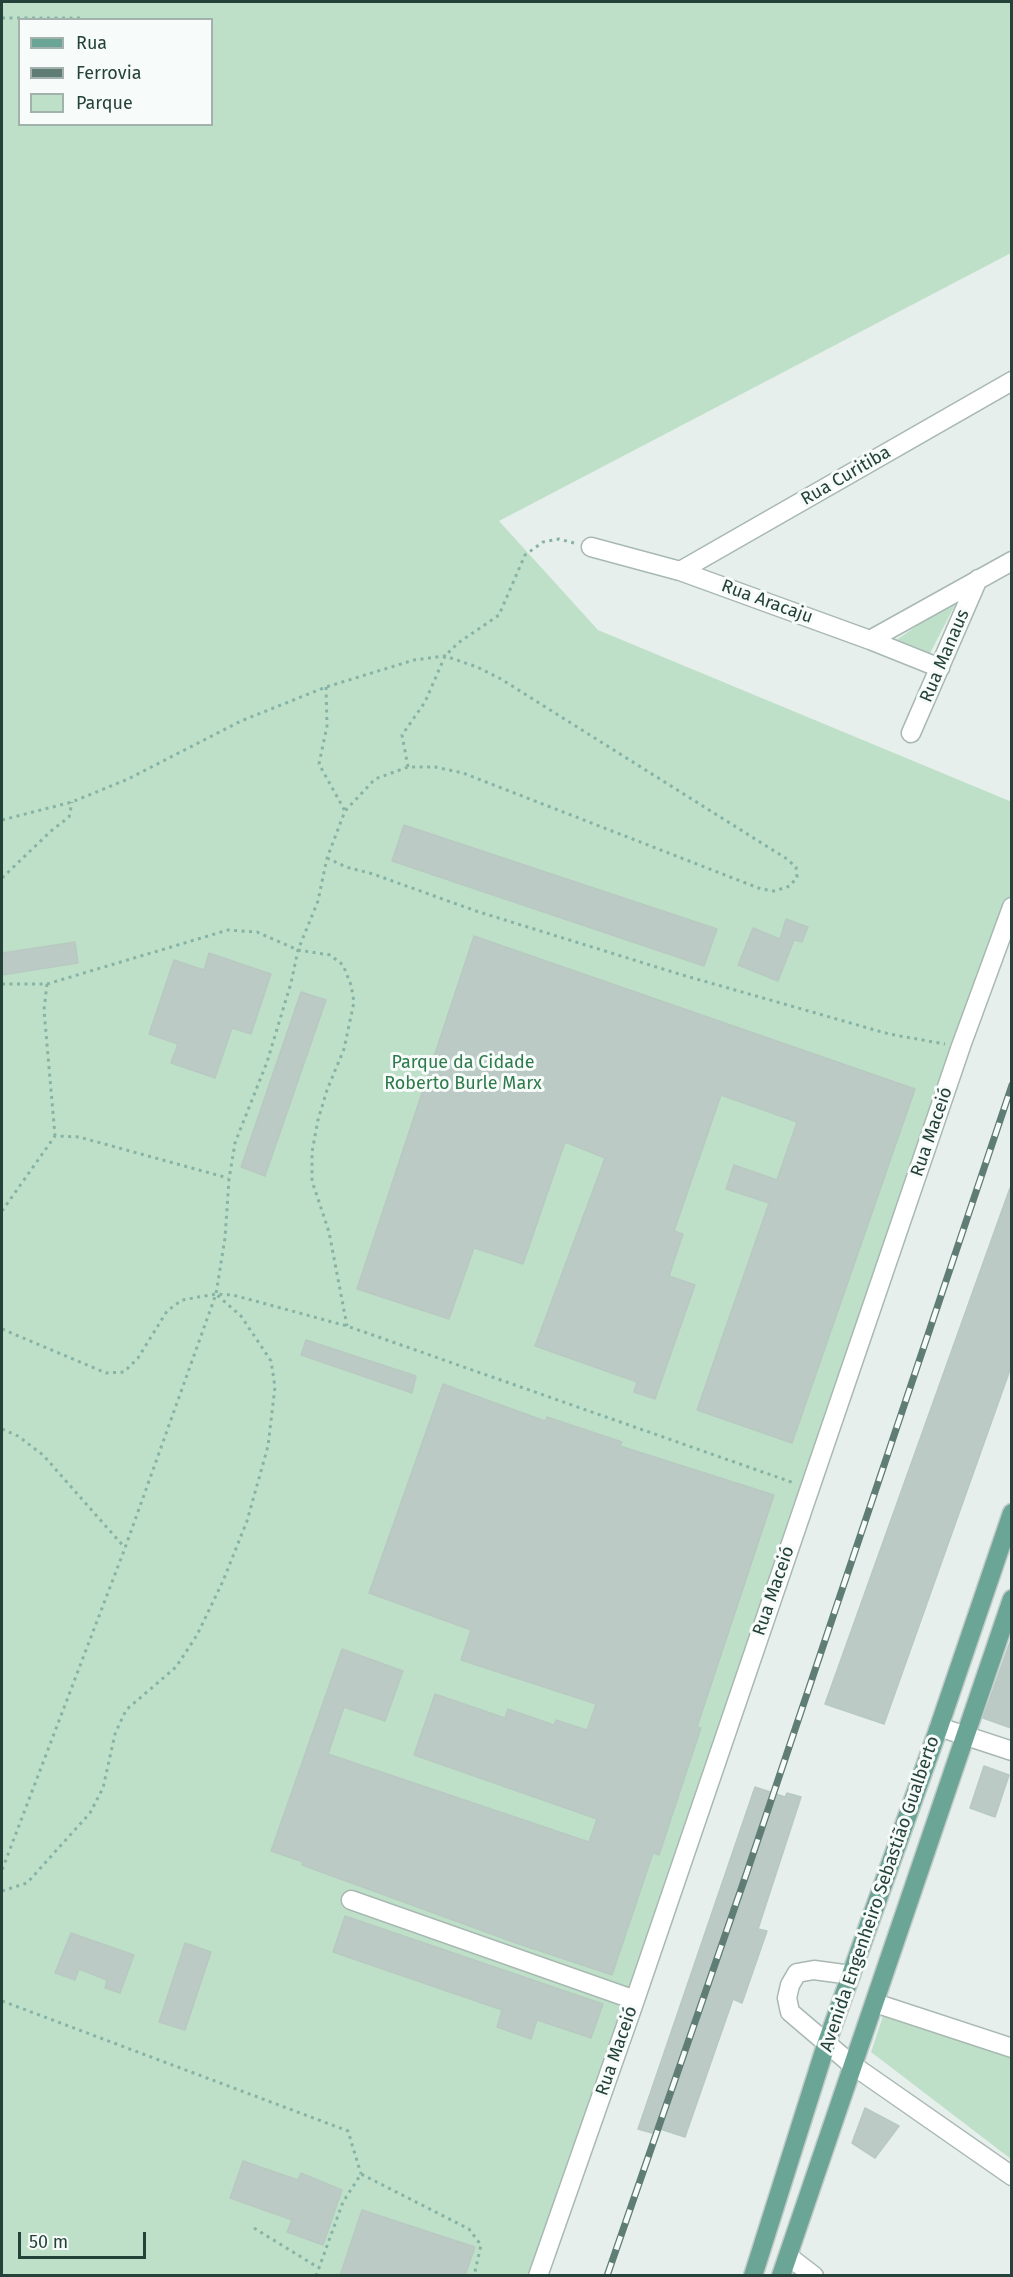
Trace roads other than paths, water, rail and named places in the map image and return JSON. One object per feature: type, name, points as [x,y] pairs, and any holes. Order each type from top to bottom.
[{"type":"main road","name":"Avenida Engenheiro Sebastião Gualberto","points":[[753,2276],[826,2044],[939,1727],[1011,1513]]},
{"type":"main road","name":"Avenida Engenheiro Sebastião Gualberto","points":[[781,2276],[851,2064],[875,2003],[1011,1599]]},
{"type":"street","name":"Rua Curitiba","points":[[680,571],[1011,381]]},
{"type":"street","name":"Rua Aracaju","points":[[591,547],[680,571],[940,668]]},
{"type":"street","points":[[870,640],[1011,561]]},
{"type":"street","name":"Rua Manaus","points":[[912,733],[978,579]]},
{"type":"street","name":"Rua Maceió","points":[[538,2276],[635,2000],[961,1046],[1011,907]]},
{"type":"street","points":[[939,1727],[1011,1751]]},
{"type":"street","points":[[351,1900],[635,2000]]},
{"type":"street","points":[[851,1975],[814,1970],[797,1973],[790,1985],[787,1998],[790,2012],[851,2064],[1011,2176]]},
{"type":"street","points":[[875,2003],[1011,2048]]},
{"type":"street","points":[[788,2256],[814,2276]]},
{"type":"railway","points":[[607,2276],[747,1872],[1012,1085]]},
{"type":"park label","name":"Parque da Cidade Roberto Burle Marx","points":[[463,1073]]}]
